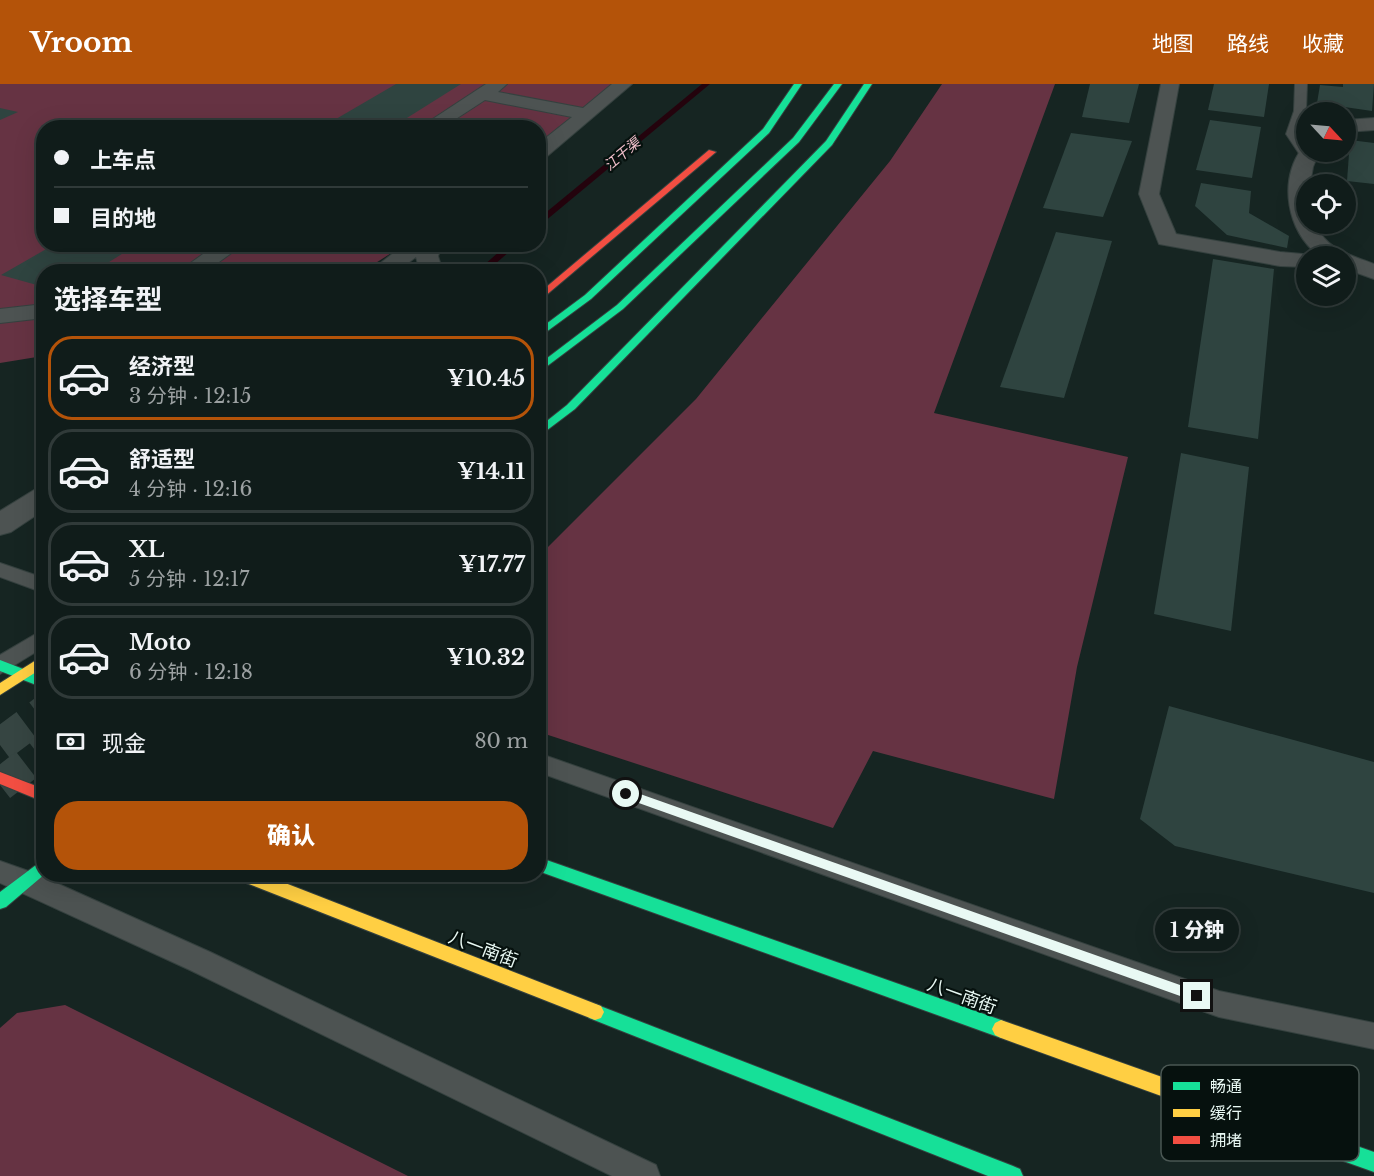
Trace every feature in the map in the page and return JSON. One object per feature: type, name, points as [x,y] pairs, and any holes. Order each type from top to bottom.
[{"type":"main road","points":[[546,329],[588,297],[766,130],[798,84]]},
{"type":"main road","points":[[546,364],[620,307],[796,140],[838,84]]},
{"type":"main road","points":[[546,427],[571,406],[829,143],[868,84]]},
{"type":"main road","points":[[546,291],[723,143]]},
{"type":"main road","points":[[0,690],[36,665]]},
{"type":"main road","points":[[0,666],[36,680]]},
{"type":"main road","points":[[0,778],[36,793]]},
{"type":"main road","name":"八一南街","points":[[546,867],[1161,1086]]},
{"type":"main road","points":[[0,902],[23,873]]},
{"type":"main road","name":"八一南街","points":[[262,882],[1013,1176]]},
{"type":"main road","name":"八一南街","points":[[1359,1157],[1374,1162]]},
{"type":"street","points":[[546,147],[623,84]]},
{"type":"street","points":[[1170,84],[1149,194],[1167,239],[1280,259],[1296,260]]},
{"type":"street","points":[[441,120],[490,89],[587,114]]},
{"type":"street","points":[[1356,125],[1374,124]]},
{"type":"street","points":[[1304,162],[1301,172],[1298,211],[1309,236],[1320,246]]},
{"type":"street","points":[[202,264],[220,252]]},
{"type":"street","points":[[391,264],[409,252]]},
{"type":"street","points":[[1356,266],[1374,272]]},
{"type":"street","points":[[0,316],[36,312]]},
{"type":"street","points":[[0,525],[36,501]]},
{"type":"lane","points":[[1300,102],[1301,84]]},
{"type":"lane","points":[[1296,122],[1292,134],[1296,139]]},
{"type":"lane","points":[[0,570],[36,583]]},
{"type":"lane","points":[[0,666],[36,641]]},
{"type":"lane","points":[[546,765],[1219,1004],[1374,1036]]},
{"type":"lane","points":[[41,882],[645,1176]]},
{"type":"shaded area","points":[[0,84],[612,84],[546,137],[546,120],[36,120],[36,252],[393,252],[374,264],[36,264],[36,357],[0,363]]},
{"type":"shaded area","points":[[942,84],[1055,84],[934,413],[1128,457],[1077,667],[1054,799],[873,751],[833,828],[546,734],[546,549],[696,399],[890,161]]},
{"type":"shaded area","points":[[65,1005],[408,1176],[0,1176],[0,1028],[17,1013]]},
{"type":"building","points":[[396,84],[461,84],[404,120],[336,119]]},
{"type":"building","points":[[1090,84],[1139,84],[1129,123],[1082,117]]},
{"type":"building","points":[[1214,84],[1269,84],[1264,117],[1208,110]]},
{"type":"building","points":[[1343,84],[1374,84],[1372,111],[1356,109],[1356,102],[1317,102],[1320,85],[1343,87]]},
{"type":"building","points":[[0,108],[18,112],[0,120]]},
{"type":"building","points":[[1210,120],[1261,127],[1252,178],[1196,170]]},
{"type":"building","points":[[1071,133],[1132,141],[1103,217],[1043,208]]},
{"type":"building","points":[[1356,141],[1374,143],[1374,184],[1356,182],[1356,174],[1348,174],[1348,162],[1356,162]]},
{"type":"building","points":[[1201,183],[1251,191],[1249,213],[1289,236],[1287,248],[1227,235],[1195,206]]},
{"type":"building","points":[[1056,232],[1112,241],[1064,398],[1000,387]]},
{"type":"building","points":[[41,252],[125,252],[106,264],[36,264],[36,285],[1,275]]},
{"type":"building","points":[[1213,259],[1274,269],[1258,439],[1188,427]]},
{"type":"building","points":[[1181,453],[1249,467],[1231,631],[1154,614]]},
{"type":"building","points":[[1169,706],[1374,762],[1374,893],[1175,846],[1140,819]]},
{"type":"waterway","name":"江干渠","points":[[546,217],[706,84]]},
{"type":"waterway","name":"江干渠","points":[[490,264],[504,252]]},
{"type":"tunnel","points":[[0,745],[36,718]]},
{"type":"tunnel","points":[[0,785],[36,757]]},
{"type":"traffic: fast","points":[[546,329],[588,297],[766,131],[798,84]]},
{"type":"traffic: fast","points":[[546,364],[620,307],[796,140],[838,84]]},
{"type":"traffic: fast","points":[[546,427],[571,407],[829,143],[868,84]]},
{"type":"traffic: fast","points":[[0,665],[36,680]]},
{"type":"traffic: fast","points":[[546,867],[1001,1029]]},
{"type":"traffic: fast","points":[[0,902],[36,873]]},
{"type":"traffic: fast","points":[[595,1012],[1013,1176]]},
{"type":"traffic: fast","points":[[1359,1157],[1374,1162]]},
{"type":"traffic: slow","points":[[0,690],[36,665]]},
{"type":"traffic: slow","points":[[262,882],[595,1012]]},
{"type":"traffic: slow","points":[[1001,1029],[1161,1086]]},
{"type":"traffic: jam","points":[[546,292],[712,152]]},
{"type":"traffic: jam","points":[[0,778],[36,793]]},
{"type":"route","points":[[626,794],[1197,996]]}]
